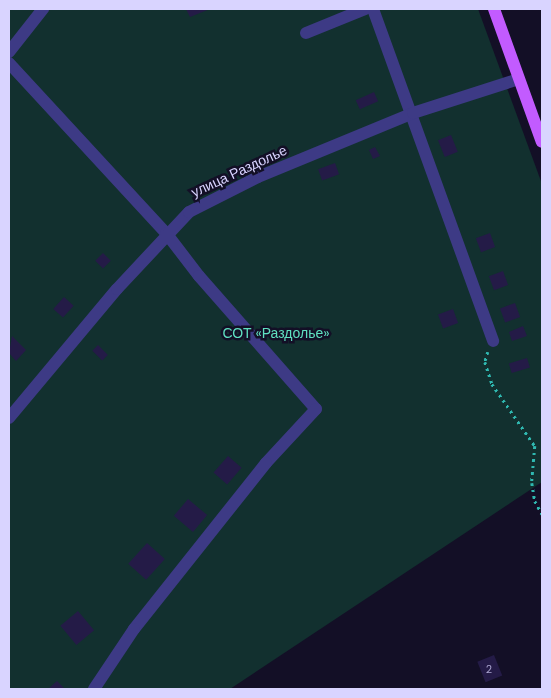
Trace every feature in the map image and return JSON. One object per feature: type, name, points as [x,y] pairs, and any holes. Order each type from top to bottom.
[{"type":"main road","points":[[494,9],[542,142]]},
{"type":"street","points":[[9,52],[43,9]]},
{"type":"street","points":[[306,33],[365,9]]},
{"type":"street","points":[[373,9],[413,113],[492,341]]},
{"type":"street","points":[[9,63],[166,233],[199,276],[316,409],[266,463],[134,629],[94,689]]},
{"type":"street","name":"улица Раздолье","points":[[9,418],[166,233],[189,212],[219,195],[413,113],[519,79]]},
{"type":"path","points":[[492,341],[484,362],[492,384],[535,446],[532,482],[535,501],[542,514]]},
{"type":"green space","name":"СОТ «Раздолье»","points":[[9,9],[478,9],[542,184],[542,482],[230,689],[9,689]]},
{"type":"building","points":[[186,9],[210,9],[190,17]]},
{"type":"building","points":[[374,92],[378,101],[360,109],[356,100]]},
{"type":"building","points":[[451,135],[458,152],[445,157],[438,140]]},
{"type":"building","points":[[375,147],[380,156],[373,159],[369,150]]},
{"type":"building","points":[[335,163],[339,174],[322,180],[318,169]]},
{"type":"building","points":[[490,233],[495,247],[481,252],[476,238]]},
{"type":"building","points":[[103,253],[111,261],[103,269],[95,261]]},
{"type":"building","points":[[503,271],[508,285],[494,290],[489,276]]},
{"type":"building","points":[[64,297],[74,306],[63,318],[53,309]]},
{"type":"building","points":[[515,303],[520,317],[505,323],[500,308]]},
{"type":"building","points":[[453,309],[458,323],[443,329],[438,314]]},
{"type":"building","points":[[523,326],[527,336],[512,341],[509,332]]},
{"type":"building","points":[[12,336],[26,350],[16,361],[9,353]]},
{"type":"building","points":[[98,345],[108,355],[102,361],[92,351]]},
{"type":"building","points":[[527,358],[530,368],[512,373],[509,364]]},
{"type":"building","points":[[228,456],[242,468],[227,484],[214,473]]},
{"type":"building","points":[[188,499],[207,515],[193,532],[174,516]]},
{"type":"building","points":[[147,543],[165,559],[146,580],[128,564]]},
{"type":"building","points":[[78,611],[94,630],[76,645],[60,626]]},
{"type":"building","points":[[494,655],[502,675],[486,682],[477,662]]},
{"type":"building","points":[[57,681],[65,689],[48,689]]}]
